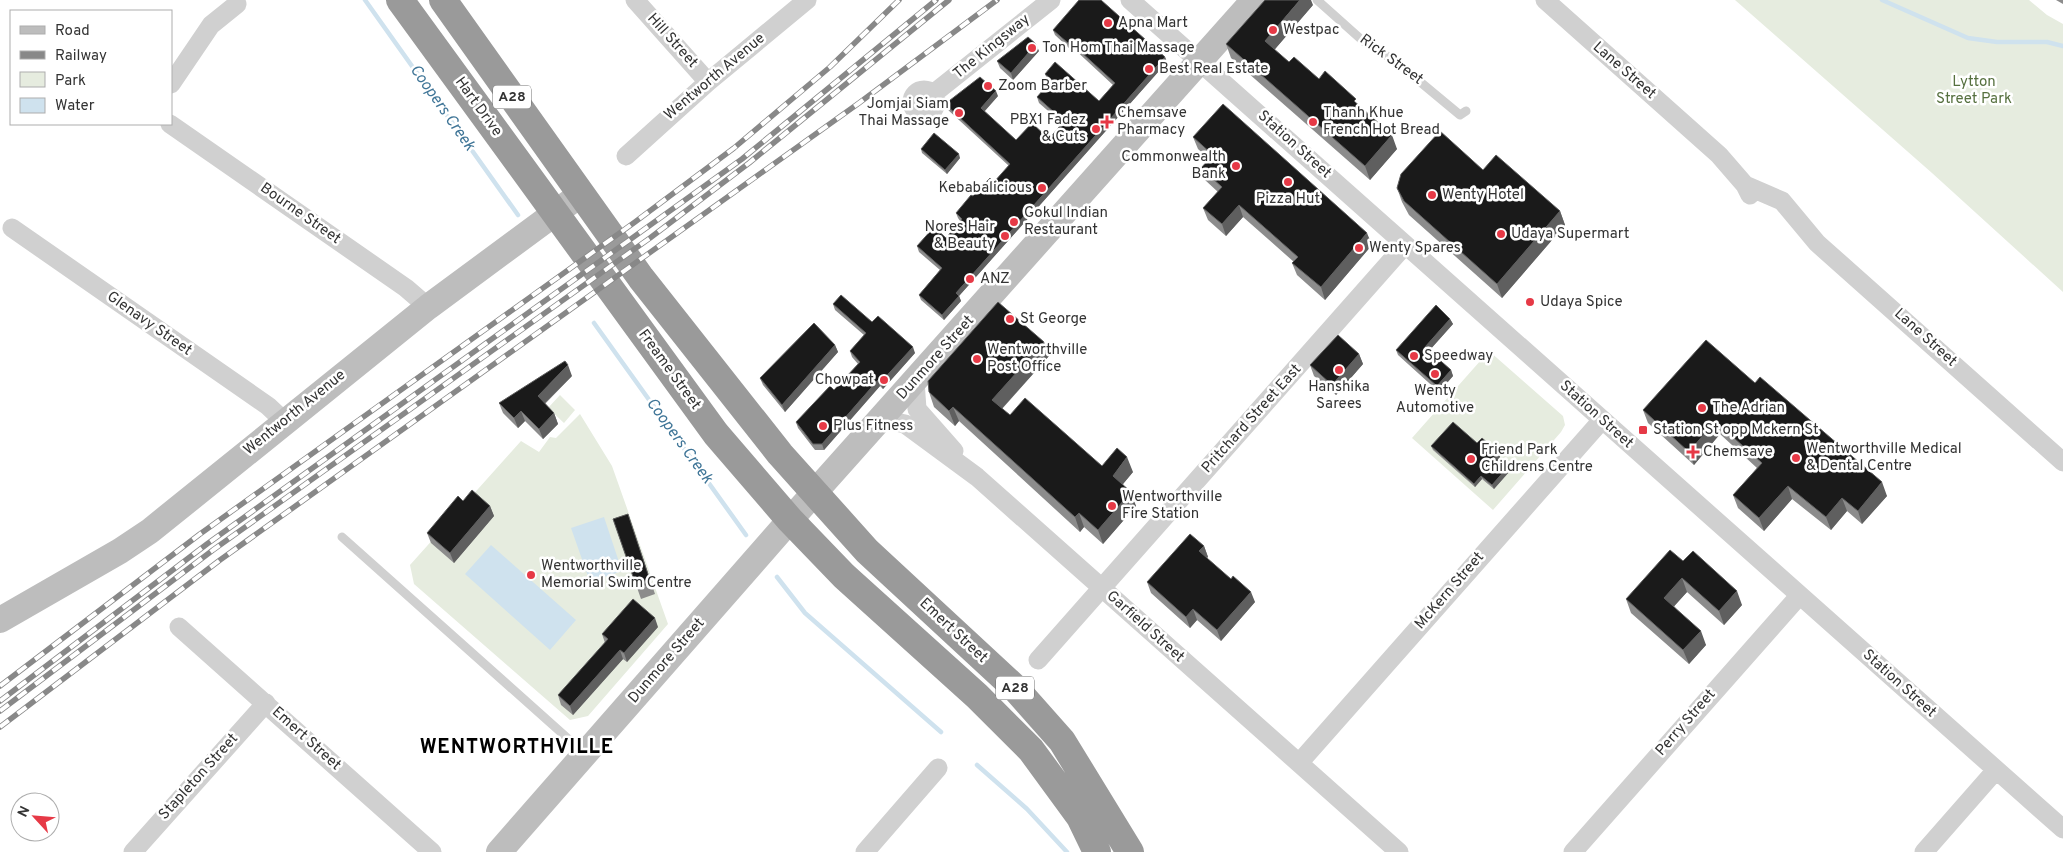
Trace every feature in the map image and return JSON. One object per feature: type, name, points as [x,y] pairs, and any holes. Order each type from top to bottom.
[{"type":"highway","name":"Hart Drive","points":[[400,0],[555,215]]},
{"type":"highway","name":"A28","points":[[443,0],[581,194],[683,332],[780,454],[815,494]]},
{"type":"highway","name":"Freame Street","points":[[555,215],[716,434],[790,520]]},
{"type":"highway","name":"Emert Street","points":[[815,494],[867,551],[1015,688],[1062,741],[1130,852]]},
{"type":"highway","name":"A28","points":[[790,520],[844,576],[977,696],[1031,750],[1080,817],[1097,852]]},
{"type":"main road","name":"Dunmore Street","points":[[499,852],[790,520],[1254,0]]},
{"type":"main road","name":"Wentworth Avenue","points":[[0,620],[120,551],[150,531],[284,421],[428,307],[581,194]]},
{"type":"street","name":"Hill Street","points":[[635,0],[708,82]]},
{"type":"street","name":"Wentworth Avenue","points":[[626,156],[708,82],[807,0]]},
{"type":"street","name":"The Kingsway","points":[[933,94],[1051,0]]},
{"type":"street","name":"Station Street","points":[[1130,0],[2063,829]]},
{"type":"street","name":"Lane Street","points":[[1545,0],[1719,155],[1745,185],[1749,195],[1757,200],[1790,211],[1817,243],[2063,462]]},
{"type":"street","points":[[172,83],[211,25],[238,4]]},
{"type":"street","name":"Bourne Street","points":[[171,125],[406,288],[428,307]]},
{"type":"street","name":"Glenavy Street","points":[[12,228],[268,406],[284,421]]},
{"type":"street","name":"Pritchard Street East","points":[[1038,660],[1405,245]]},
{"type":"street","points":[[915,381],[917,410],[977,477]]},
{"type":"street","name":"Garfield Street","points":[[882,419],[905,424],[977,477],[1399,852]]},
{"type":"street","name":"McKern Street","points":[[1298,763],[1602,420]]},
{"type":"street","name":"Perry Street","points":[[1573,852],[1800,595]]},
{"type":"street","name":"Emert Street","points":[[179,627],[432,852]]},
{"type":"street","name":"Stapleton Street","points":[[133,852],[266,703]]},
{"type":"street","points":[[865,852],[938,768]]},
{"type":"street","points":[[1924,852],[1996,770]]},
{"type":"lane","name":"Rick Street","points":[[1318,0],[1363,41],[1395,61],[1460,115],[1466,111]]},
{"type":"lane","points":[[342,537],[586,754]]},
{"type":"green space","name":"Lytton Street Park","points":[[1735,0],[2029,0],[2047,15],[2063,24],[2063,292],[1932,173]]},
{"type":"green space","points":[[1489,351],[1563,416],[1565,425],[1493,510],[1412,438]]},
{"type":"green space","points":[[560,395],[575,410],[564,423],[548,408]]},
{"type":"green space","name":"Wentworthville Memorial Swim Centre","points":[[580,414],[612,466],[668,624],[588,716],[570,720],[414,584],[410,565],[521,441],[539,452],[550,437],[556,438]]},
{"type":"water","points":[[604,517],[622,571],[590,582],[571,528]]},
{"type":"water","points":[[491,545],[576,620],[550,650],[465,574]]},
{"type":"building","points":[[1079,0],[1101,0],[1165,57],[956,293],[959,296],[942,315],[919,295],[942,268],[917,246],[934,227],[946,238],[962,219],[956,213],[971,195],[973,196],[990,178],[994,182],[1010,164],[945,104],[980,77],[996,91],[981,108],[1016,140],[1032,123],[1049,139],[1064,121],[1037,97],[1052,80],[1045,74],[1055,62],[1099,101],[1115,83],[1070,42],[1068,43],[1053,30]]},
{"type":"building","points":[[1265,0],[1300,0],[1265,41],[1289,62],[1294,57],[1319,79],[1325,71],[1356,99],[1354,101],[1392,135],[1365,166],[1226,44]]},
{"type":"building","points":[[1028,37],[1036,44],[1011,73],[997,61]]},
{"type":"building","points":[[1223,104],[1367,233],[1321,287],[1292,263],[1298,257],[1239,205],[1222,224],[1203,208],[1222,187],[1201,168],[1213,155],[1193,137]]},
{"type":"building","points":[[1440,131],[1483,170],[1496,155],[1560,211],[1497,284],[1404,201],[1397,188],[1401,174]]},
{"type":"building","points":[[934,133],[959,154],[945,170],[921,149]]},
{"type":"building","points":[[841,295],[872,322],[878,316],[913,347],[880,383],[878,380],[822,444],[813,444],[796,422],[830,386],[834,390],[860,362],[850,351],[866,333],[833,304]]},
{"type":"building","points":[[998,302],[1044,342],[992,400],[1010,415],[1025,398],[1102,466],[1117,448],[1127,457],[1113,476],[1131,492],[1098,530],[1079,513],[1075,517],[953,407],[949,411],[929,392],[928,381]]},
{"type":"building","points":[[1436,305],[1450,319],[1425,347],[1451,370],[1437,386],[1396,350]]},
{"type":"building","points":[[814,323],[835,345],[782,405],[760,378]]},
{"type":"building","points":[[1338,335],[1359,354],[1332,385],[1310,365]]},
{"type":"building","points":[[1706,340],[1755,383],[1760,377],[1882,482],[1858,511],[1842,498],[1826,517],[1788,486],[1759,518],[1733,495],[1762,463],[1715,421],[1689,452],[1643,410]]},
{"type":"building","points":[[565,361],[568,365],[538,396],[554,413],[539,429],[521,411],[514,418],[499,403]]},
{"type":"building","name":"Friend Park Childrens Centre","points":[[1453,422],[1477,443],[1482,438],[1499,453],[1495,458],[1507,468],[1492,485],[1481,476],[1474,484],[1431,446]]},
{"type":"building","points":[[472,490],[490,506],[450,553],[427,533],[458,496],[463,501]]},
{"type":"building","points":[[628,514],[651,583],[637,588],[613,519]]},
{"type":"building","points":[[1190,534],[1204,546],[1199,551],[1231,579],[1233,576],[1251,592],[1217,630],[1193,609],[1186,617],[1147,582]]},
{"type":"building","points":[[1670,550],[1683,561],[1693,551],[1737,591],[1719,611],[1682,578],[1664,598],[1701,631],[1683,650],[1626,599]]},
{"type":"building","points":[[633,599],[655,618],[624,653],[620,650],[570,706],[558,695],[608,639],[602,634]]},
{"type":"waterway","name":"Coopers Creek","points":[[365,0],[518,215]]},
{"type":"waterway","points":[[1882,0],[1968,38],[1997,42],[2047,42],[2063,46]]},
{"type":"waterway","name":"Coopers Creek","points":[[594,323],[746,535]]},
{"type":"waterway","name":"Coopers Creek","points":[[777,577],[805,613],[941,732]]},
{"type":"waterway","name":"Coopers Creek","points":[[977,765],[1027,809],[1067,852]]},
{"type":"railway","points":[[0,686],[200,534],[635,222],[734,148],[830,67],[899,0]]},
{"type":"railway","points":[[0,701],[207,544],[742,159],[936,0]]},
{"type":"railway","points":[[0,711],[213,550],[650,238],[749,163],[949,0]]},
{"type":"railway","points":[[0,727],[220,560],[859,103],[997,0]]},
{"type":"place","name":"Apna Mart","points":[[1108,23]]},
{"type":"place","name":"Westpac","points":[[1273,30]]},
{"type":"place","name":"Ton Hom Thai Massage","points":[[1032,48]]},
{"type":"place","name":"Best Real Estate","points":[[1149,69]]},
{"type":"place","name":"Zoom Barber","points":[[988,86]]},
{"type":"place","name":"Jomjai Siam Thai Massage","points":[[959,113]]},
{"type":"place","name":"Chemsave Pharmacy","points":[[1107,122]]},
{"type":"place","name":"Thanh Khue French Hot Bread","points":[[1313,122]]},
{"type":"place","name":"PBX1 Fadez & Cuts","points":[[1096,129]]},
{"type":"place","name":"Commonwealth Bank","points":[[1236,166]]},
{"type":"place","name":"Pizza Hut","points":[[1288,182]]},
{"type":"place","name":"Kebabalicious","points":[[1042,188]]},
{"type":"place","name":"Wenty Hotel","points":[[1432,195]]},
{"type":"place","name":"Gokul Indian Restaurant","points":[[1014,222]]},
{"type":"place","name":"Udaya Supermart","points":[[1501,234]]},
{"type":"place","name":"Nores Hair & Beauty","points":[[1005,236]]},
{"type":"place","name":"Wenty Spares","points":[[1359,248]]},
{"type":"place","name":"ANZ","points":[[970,279]]},
{"type":"place","name":"Udaya Spice","points":[[1530,302]]},
{"type":"place","name":"St George","points":[[1010,319]]},
{"type":"place","name":"Speedway","points":[[1414,356]]},
{"type":"place","name":"Wentworthville Post Office","points":[[977,359]]},
{"type":"place","name":"Hanshika Sarees","points":[[1339,370]]},
{"type":"place","name":"Wenty Automotive","points":[[1435,374]]},
{"type":"place","name":"Chowpat","points":[[884,380]]},
{"type":"place","name":"The Adrian","points":[[1702,408]]},
{"type":"place","name":"Plus Fitness","points":[[823,426]]},
{"type":"place","name":"Station St opp Mckern St","points":[[1643,430]]},
{"type":"place","name":"Chemsave","points":[[1693,452]]},
{"type":"place","name":"Wentworthville Medical & Dental Centre","points":[[1796,458]]},
{"type":"place","name":"Friend Park Childrens Centre","points":[[1471,459]]},
{"type":"place","name":"Wentworthville Fire Station","points":[[1112,506]]},
{"type":"place","name":"Wentworthville Memorial Swim Centre","points":[[531,575]]},
{"type":"district","name":"WENTWORTHVILLE","points":[[517,748]]}]
